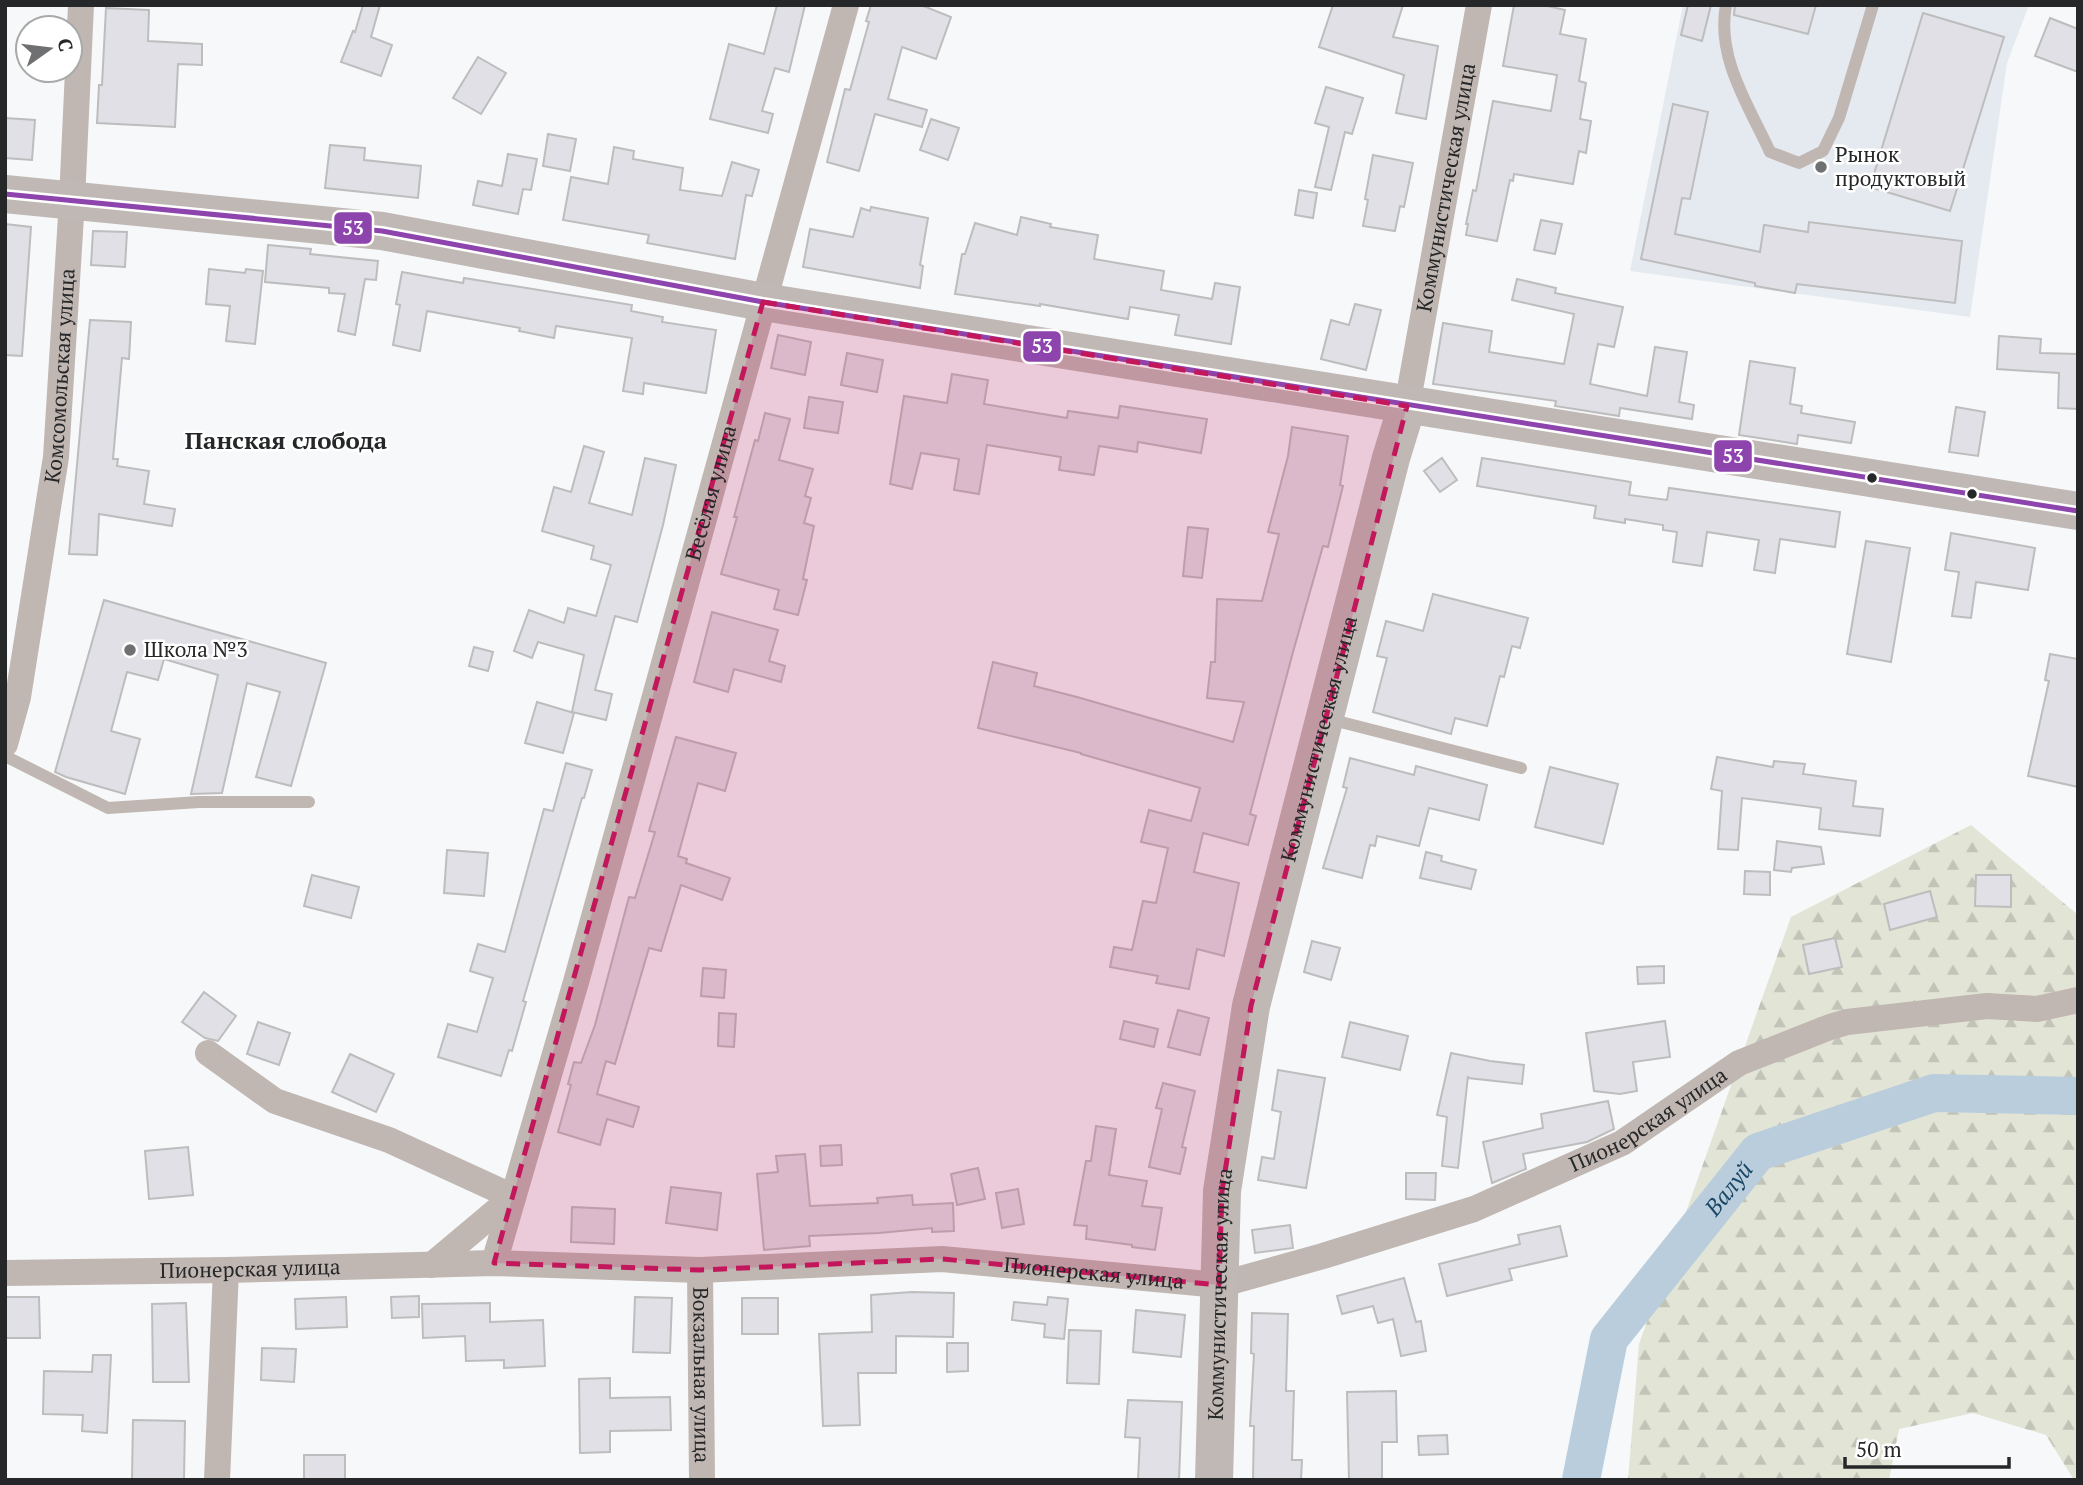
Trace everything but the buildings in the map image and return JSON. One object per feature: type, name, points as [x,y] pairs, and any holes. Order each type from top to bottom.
[{"type":"main road","points":[[5,194],[382,231],[763,302],[2078,511]]},
{"type":"main road","name":"Коммунистическая улица","points":[[1214,1480],[1222,1191],[1251,1006],[1391,458],[1407,406]]},
{"type":"street","name":"Комсомольская улица","points":[[5,744],[56,457],[81,5]]},
{"type":"street","name":"Весёлая улица","points":[[513,1197],[576,982],[846,5]]},
{"type":"street","name":"Коммунистическая улица","points":[[1407,406],[1479,5]]},
{"type":"street","name":"Пионерская улица","points":[[5,1273],[494,1263],[700,1270],[942,1259],[1219,1285],[1474,1209],[1622,1143],[1739,1062],[1830,1027],[1847,1022],[1987,1006],[2037,1009],[2078,1000]]},
{"type":"street","points":[[208,1053],[275,1101],[389,1140],[513,1197]]},
{"type":"street","points":[[494,1263],[513,1197]]},
{"type":"street","points":[[432,1265],[513,1197]]},
{"type":"street","points":[[217,1480],[226,1270]]},
{"type":"street","name":"Вокзальная улица","points":[[700,1270],[702,1480]]},
{"type":"lane","points":[[1726,5],[1723,18],[1729,66],[1770,152],[1798,163],[1823,150],[1839,118],[1873,5]]},
{"type":"lane","points":[[1325,718],[1521,768]]},
{"type":"lane","points":[[5,756],[108,808],[199,802],[309,802]]},
{"type":"highlighted area","points":[[763,302],[1407,406],[1251,1006],[1222,1191],[1219,1285],[942,1259],[700,1270],[494,1263]]},
{"type":"shaded area","name":"Рынок продуктовый","points":[[1683,5],[2029,5],[2007,63],[1970,317],[1630,271]]},
{"type":"green space","points":[[1971,825],[2078,915],[2078,1480],[2074,1480],[2046,1435],[1973,1413],[1899,1429],[1889,1480],[1628,1480],[1639,1344],[1791,917]]},
{"type":"waterway","name":"Валуй","points":[[1581,1480],[1609,1339],[1758,1152],[1934,1093],[2078,1096]]},
{"type":"transit line","name":"53","points":[[5,194],[382,231],[763,302],[2078,511]]},
{"type":"place","name":"Рынок продуктовый","points":[[1821,167]]},
{"type":"place","name":"Школа №3","points":[[130,650]]},
{"type":"district","name":"Панская слобода","points":[[286,441]]}]
